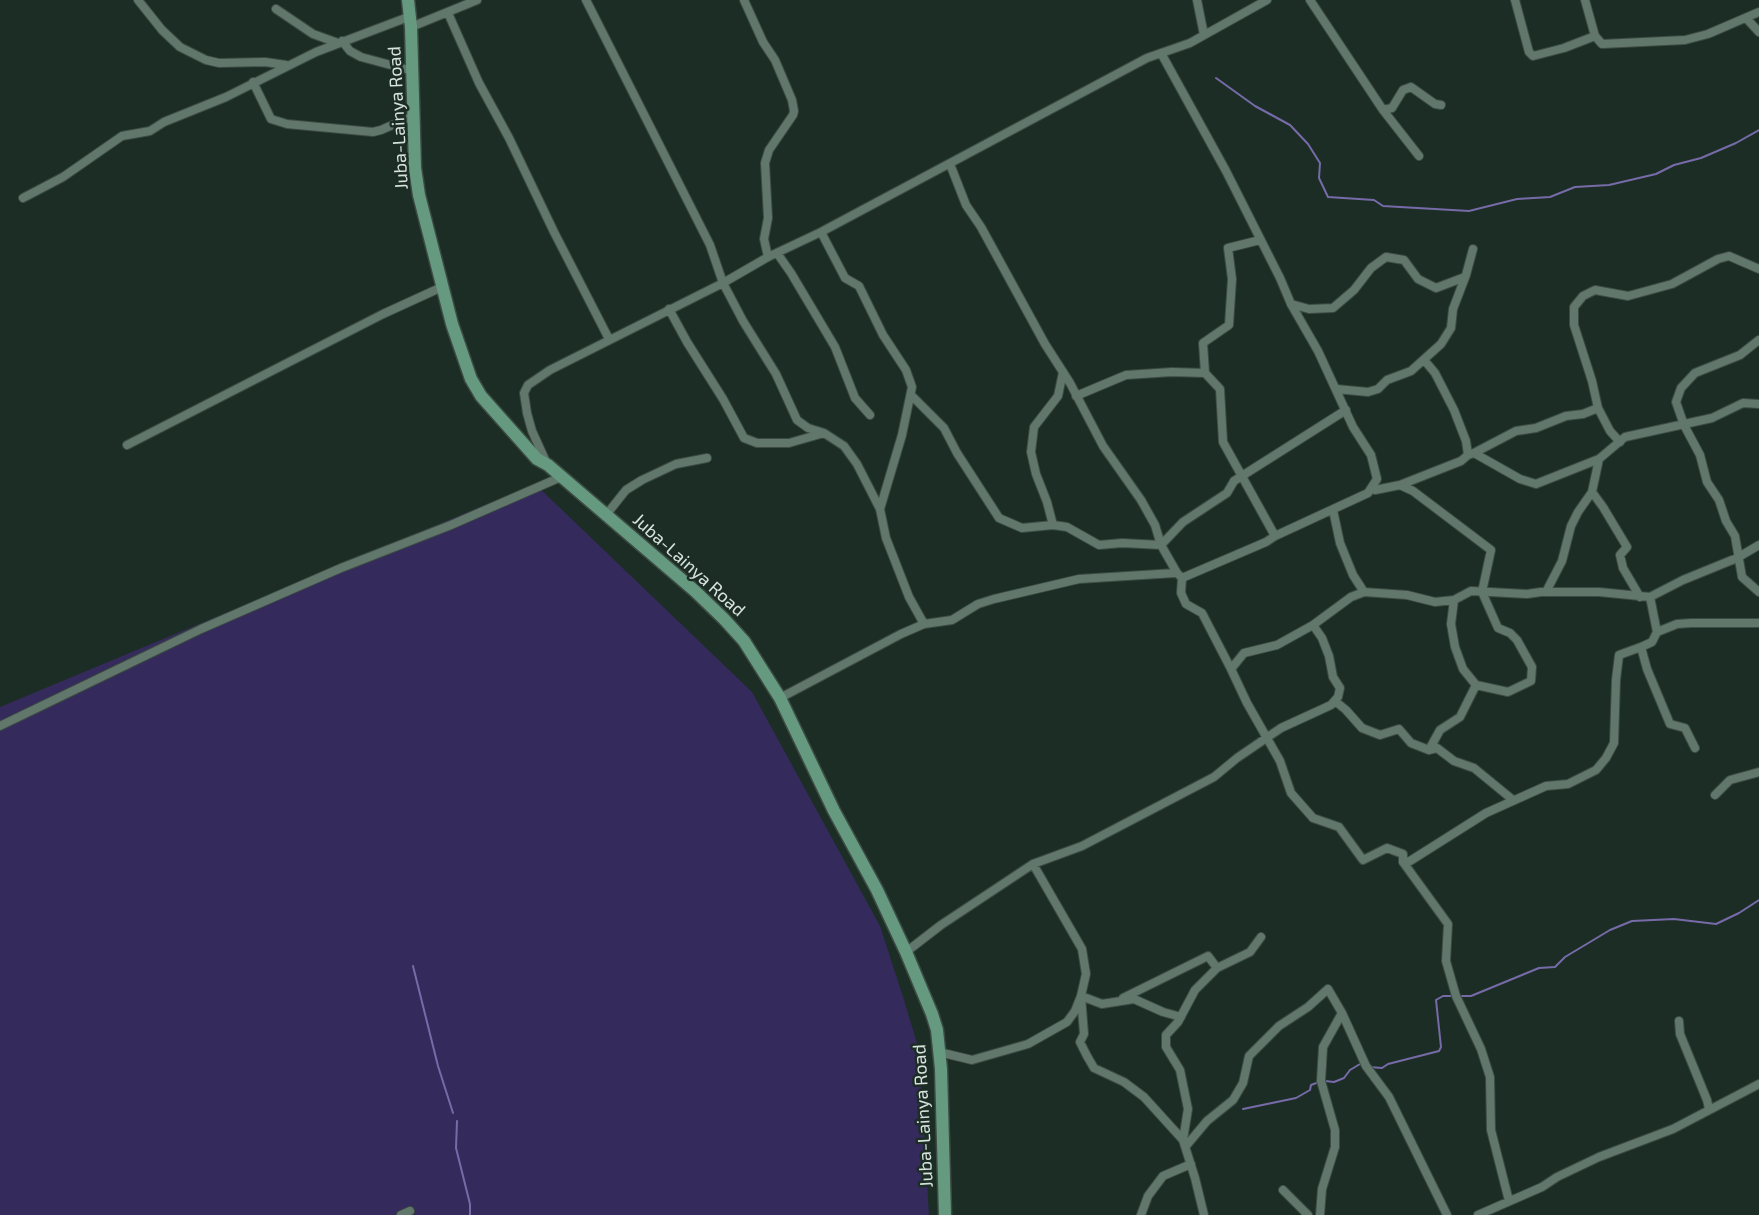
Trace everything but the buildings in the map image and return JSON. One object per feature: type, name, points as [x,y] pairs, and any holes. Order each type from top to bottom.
[{"type":"main road","name":"Juba-Lainya Road","points":[[408,0],[411,21],[415,168],[419,195],[442,287],[465,363],[476,390],[537,459],[548,465],[695,591],[724,619],[744,641],[780,698],[834,811],[877,890],[932,1014],[937,1030],[939,1052],[945,1215]]},
{"type":"street","points":[[138,0],[162,30],[180,47],[206,60],[219,63],[265,62],[287,65]]},
{"type":"street","points":[[23,198],[63,177],[122,136],[150,131],[164,122],[226,97],[287,65],[340,42],[411,21],[448,14],[477,0]]},
{"type":"street","points":[[586,0],[710,245],[723,283],[743,321],[776,374],[797,420],[844,446],[857,464],[880,509],[890,548],[909,597],[924,624]]},
{"type":"street","points":[[744,0],[763,42],[775,60],[792,100],[794,111],[769,150],[765,163],[768,218],[764,239],[768,257]]},
{"type":"street","points":[[1197,0],[1204,35]]},
{"type":"street","points":[[548,465],[532,431],[524,393],[528,385],[550,370],[821,232],[1147,58],[1190,43],[1267,0]]},
{"type":"street","points":[[1310,0],[1383,110],[1419,156]]},
{"type":"street","points":[[1515,0],[1529,52],[1533,56],[1564,48],[1595,36]]},
{"type":"street","points":[[1585,0],[1595,36],[1602,44],[1684,40],[1708,34],[1759,12]]},
{"type":"street","points":[[276,9],[313,34],[340,42],[361,57],[413,71]]},
{"type":"street","points":[[448,14],[479,83],[509,138],[609,339]]},
{"type":"street","points":[[1746,18],[1759,32]]},
{"type":"street","points":[[780,698],[901,634],[924,624],[952,620],[978,604],[1078,579],[1179,576],[1266,542],[1372,489],[1377,478],[1371,455],[1353,428],[1318,351],[1291,304],[1226,171],[1161,53]]},
{"type":"street","points":[[253,82],[272,119],[287,124],[374,132],[414,116]]},
{"type":"street","points":[[1383,110],[1392,108],[1403,90],[1411,87],[1435,104],[1442,105]]},
{"type":"street","points":[[950,164],[966,205],[981,227],[1014,290],[1063,372],[1103,446],[1141,500],[1155,525],[1161,545],[1179,576],[1181,593],[1186,604],[1202,613],[1266,739],[1281,761],[1291,793],[1313,818],[1339,827],[1363,860],[1387,848],[1403,854],[1403,862],[1448,924],[1446,961],[1456,996],[1481,1049],[1490,1077],[1491,1130],[1509,1202]]},
{"type":"street","points":[[821,232],[845,278],[859,286],[883,335],[906,370],[912,387],[902,435],[880,509]]},
{"type":"street","points":[[1260,240],[1228,248],[1232,279],[1229,325],[1203,343],[1205,373],[1220,389],[1223,442],[1275,536]]},
{"type":"street","points":[[1336,389],[1368,392],[1378,389],[1388,380],[1411,371],[1425,361],[1441,344],[1450,328],[1453,309],[1473,249]]},
{"type":"street","points":[[777,253],[835,347],[855,398],[870,415]]},
{"type":"street","points":[[1620,442],[1610,431],[1598,408],[1574,325],[1574,307],[1583,296],[1594,290],[1628,296],[1672,284],[1718,259],[1729,256],[1759,269]]},
{"type":"street","points":[[1291,304],[1310,309],[1333,309],[1354,290],[1371,268],[1386,257],[1404,260],[1418,279],[1436,288],[1465,277]]},
{"type":"street","points":[[127,446],[383,314],[442,287]]},
{"type":"street","points":[[669,309],[744,438],[757,443],[789,443],[824,433]]},
{"type":"street","points":[[1759,340],[1740,356],[1695,373],[1681,388],[1676,402],[1684,425],[1700,455],[1707,482],[1719,500],[1725,521],[1735,537],[1742,577],[1759,592]]},
{"type":"street","points":[[1425,361],[1436,373],[1454,410],[1471,454],[1520,479],[1536,483],[1599,459],[1625,437],[1712,418],[1743,403],[1759,404]]},
{"type":"street","points":[[1053,525],[1031,452],[1034,427],[1058,396],[1063,372]]},
{"type":"street","points":[[1076,396],[1126,375],[1172,372],[1205,373]]},
{"type":"street","points":[[911,395],[944,428],[999,519],[1023,528],[1053,525],[1067,527],[1099,545],[1122,543],[1161,545],[1183,522],[1227,493],[1229,486],[1241,476],[1346,410]]},
{"type":"street","points":[[1372,489],[1400,485],[1461,461],[1516,430],[1536,428],[1566,416],[1583,414],[1598,408]]},
{"type":"street","points":[[606,515],[626,490],[642,480],[676,464],[707,458]]},
{"type":"street","points":[[1545,592],[1562,561],[1578,512],[1592,492],[1599,459]]},
{"type":"street","points":[[0,726],[201,629],[561,477]]},
{"type":"street","points":[[1400,485],[1413,491],[1491,550],[1482,592],[1498,628],[1510,633],[1523,650],[1532,667],[1531,681],[1508,692],[1476,685],[1463,669],[1455,647],[1451,624],[1454,600]]},
{"type":"street","points":[[1592,492],[1627,547],[1620,555],[1623,568],[1640,597]]},
{"type":"street","points":[[1333,510],[1344,554],[1353,575],[1364,592]]},
{"type":"street","points":[[1231,669],[1244,653],[1277,645],[1313,625],[1340,604],[1364,592],[1407,595],[1435,602],[1454,600],[1471,591],[1527,594],[1599,592],[1650,597],[1683,580],[1737,558],[1759,545]]},
{"type":"street","points":[[1403,862],[1410,861],[1486,813],[1513,800],[1546,786],[1568,784],[1596,770],[1614,743],[1619,655],[1652,642],[1657,632],[1650,597]]},
{"type":"street","points":[[1657,632],[1677,624],[1759,623]]},
{"type":"street","points":[[906,952],[941,925],[1033,864],[1082,846],[1215,777],[1237,758],[1281,728],[1322,710],[1335,701],[1340,688],[1333,677],[1329,656],[1322,638],[1313,625]]},
{"type":"street","points":[[1641,646],[1647,669],[1670,724],[1685,728],[1695,748]]},
{"type":"street","points":[[1429,750],[1440,730],[1460,717],[1476,685]]},
{"type":"street","points":[[1335,701],[1362,728],[1380,735],[1399,729],[1411,743],[1429,750],[1437,748],[1455,761],[1474,768],[1513,800]]},
{"type":"street","points":[[1715,795],[1730,780],[1759,772]]},
{"type":"street","points":[[939,1052],[972,1060],[1028,1044],[1067,1022],[1075,1011],[1086,974],[1082,949],[1033,864]]},
{"type":"street","points":[[1204,1215],[1185,1143],[1188,1112],[1185,1093],[1180,1070],[1165,1042],[1166,1035],[1181,1017],[1195,990],[1217,968],[1250,952],[1261,936]]},
{"type":"street","points":[[1114,1002],[1208,956],[1217,968]]},
{"type":"street","points":[[1185,1143],[1233,1100],[1243,1083],[1249,1056],[1279,1026],[1308,1007],[1328,989],[1342,1013],[1366,1066],[1389,1097],[1410,1136],[1447,1215]]},
{"type":"street","points":[[1081,996],[1102,1004],[1134,999],[1181,1017]]},
{"type":"street","points":[[1081,996],[1084,1034],[1080,1042],[1094,1068],[1139,1092],[1185,1143]]},
{"type":"street","points":[[1320,1215],[1322,1189],[1335,1147],[1335,1130],[1321,1081],[1323,1047],[1342,1013]]},
{"type":"street","points":[[1679,1021],[1680,1034],[1709,1109]]},
{"type":"street","points":[[1478,1215],[1542,1187],[1557,1177],[1599,1157],[1673,1129],[1759,1084]]},
{"type":"street","points":[[1141,1215],[1148,1196],[1162,1176],[1191,1164]]},
{"type":"street","points":[[1283,1190],[1308,1215]]},
{"type":"street","points":[[400,1215],[410,1211]]},
{"type":"shaded area","points":[[535,484],[752,692],[880,926],[919,1050],[929,1215],[0,1215],[0,707]]},
{"type":"waterway","points":[[1216,78],[1255,106],[1290,125],[1308,144],[1320,163],[1319,178],[1328,197],[1374,200],[1383,206],[1469,211],[1517,199],[1550,197],[1575,187],[1609,185],[1656,174],[1674,165],[1701,158],[1759,130]]},
{"type":"waterway","points":[[1369,1067],[1382,1068],[1388,1064],[1439,1051],[1441,1047],[1436,1000],[1443,996],[1471,996],[1539,968],[1555,967],[1565,957],[1610,930],[1632,921],[1674,919],[1716,924],[1759,900]]},
{"type":"waterway","points":[[413,966],[438,1066],[453,1113]]},
{"type":"waterway","points":[[1325,1081],[1334,1082],[1344,1078],[1350,1070],[1360,1064],[1363,1065]]},
{"type":"waterway","points":[[1243,1109],[1296,1098],[1310,1090],[1311,1085],[1319,1082]]},
{"type":"waterway","points":[[457,1121],[456,1148],[470,1204],[470,1215]]}]
